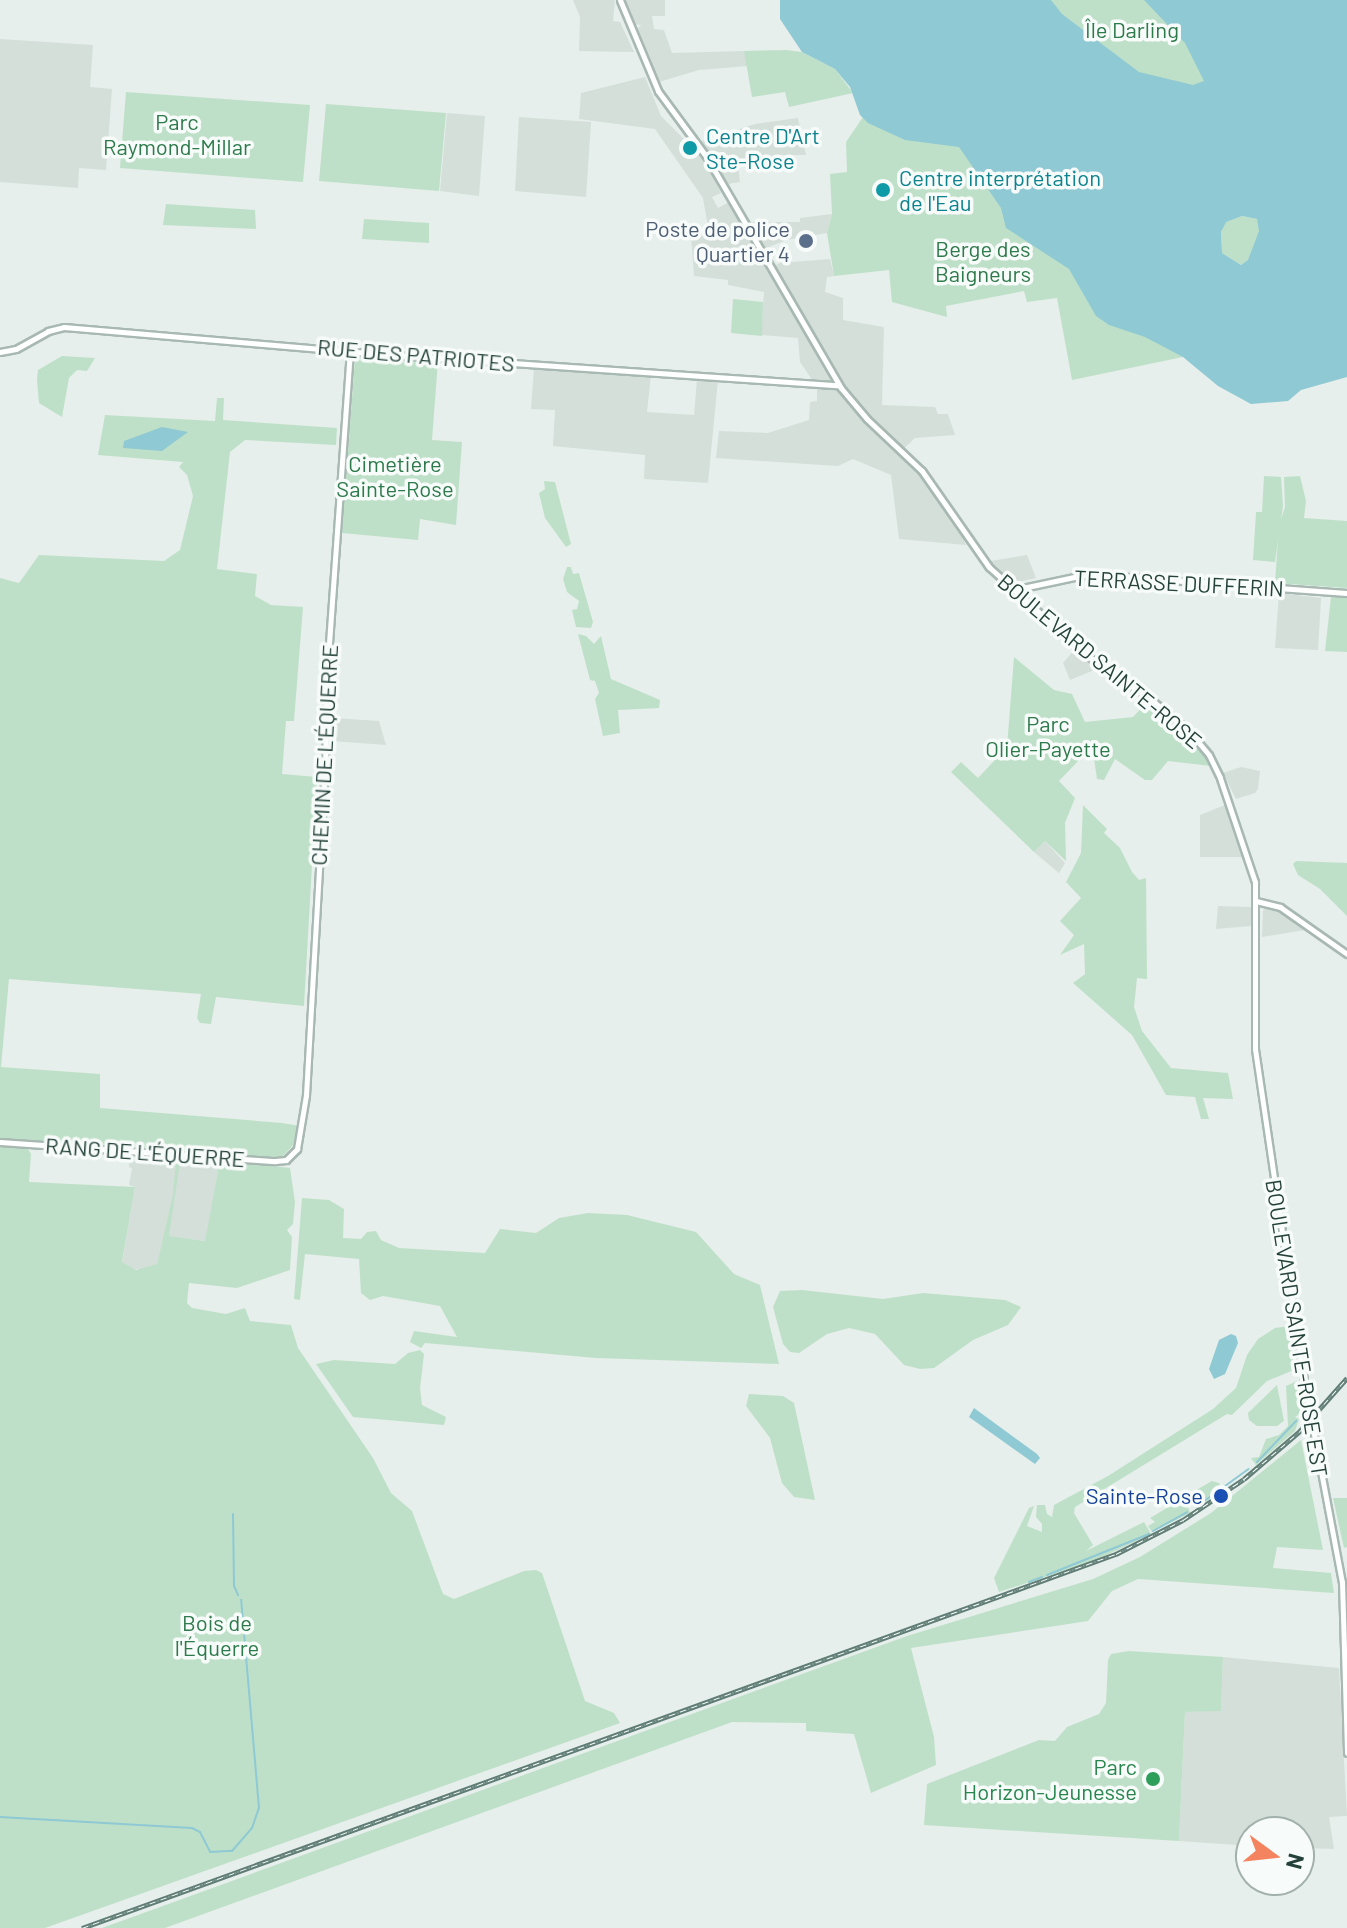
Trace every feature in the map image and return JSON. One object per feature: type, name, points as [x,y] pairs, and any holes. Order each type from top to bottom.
[{"type":"street","name":"BOULEVARD SAINTE-ROSE","points":[[620,0],[658,91],[709,160],[838,385],[867,419],[919,467],[977,553],[1013,590],[1085,654],[1159,705],[1202,745],[1220,778],[1250,860],[1256,901]]},
{"type":"street","name":"RUE DES PATRIOTES","points":[[0,352],[16,349],[62,327],[838,385]]},
{"type":"street","name":"CHEMIN DE L'ÉQUERRE","points":[[290,1158],[300,1140],[306,1095],[325,777],[327,671],[350,349]]},
{"type":"street","name":"TERRASSE DUFFERIN","points":[[1013,590],[1088,574],[1347,593]]},
{"type":"street","points":[[1256,901],[1280,907],[1347,954]]},
{"type":"street","name":"BOULEVARD SAINTE-ROSE EST","points":[[1256,901],[1256,1059],[1302,1372],[1342,1582],[1347,1753]]},
{"type":"street","name":"RANG DE L'ÉQUERRE","points":[[0,1142],[270,1161],[290,1158]]},
{"type":"shaded area","points":[[573,0],[615,0],[613,21],[620,22],[634,52],[579,51],[580,17]]},
{"type":"shaded area","points":[[625,0],[665,0],[665,16],[652,16],[654,29],[664,30],[672,53],[744,51],[749,66],[699,70],[659,82],[635,31],[641,25],[632,24]]},
{"type":"shaded area","points":[[0,39],[93,45],[90,87],[112,89],[106,170],[79,168],[78,188],[0,182]]},
{"type":"shaded area","points":[[645,77],[661,116],[697,152],[714,179],[721,193],[712,197],[718,208],[729,202],[742,227],[751,222],[800,222],[800,218],[832,214],[827,233],[786,240],[757,252],[768,269],[780,263],[830,259],[834,276],[827,277],[825,292],[843,298],[843,320],[884,327],[882,405],[935,407],[938,414],[948,414],[955,435],[915,438],[898,454],[929,482],[955,520],[966,545],[899,539],[891,475],[853,459],[838,466],[716,458],[719,431],[768,433],[809,420],[810,402],[817,401],[817,387],[800,362],[798,338],[761,335],[764,292],[728,285],[728,280],[694,276],[691,235],[709,233],[703,198],[655,129],[579,119],[581,93]]},
{"type":"shaded area","points":[[447,113],[485,116],[479,196],[440,191]]},
{"type":"shaded area","points":[[519,117],[591,122],[586,197],[515,191]]},
{"type":"shaded area","points":[[798,118],[806,155],[778,155],[738,166],[740,182],[728,184],[702,141],[755,124]]},
{"type":"shaded area","points":[[534,367],[651,375],[647,412],[694,415],[697,379],[718,380],[708,483],[644,479],[645,455],[553,446],[555,410],[531,409]]},
{"type":"shaded area","points":[[1027,555],[1036,578],[1013,583],[991,561]]},
{"type":"shaded area","points":[[1279,593],[1321,598],[1318,650],[1275,648]]},
{"type":"shaded area","points":[[1074,650],[1099,668],[1070,680],[1063,663]]},
{"type":"shaded area","points":[[333,718],[379,721],[386,745],[332,741]]},
{"type":"shaded area","points":[[1241,767],[1260,771],[1258,789],[1255,793],[1236,799],[1223,773]]},
{"type":"shaded area","points":[[1225,805],[1244,857],[1200,857],[1200,815]]},
{"type":"shaded area","points":[[1045,841],[1065,863],[1059,873],[1034,852]]},
{"type":"shaded area","points":[[1218,906],[1251,907],[1251,926],[1216,929]]},
{"type":"shaded area","points":[[1268,907],[1305,930],[1262,937],[1263,910]]},
{"type":"shaded area","points":[[129,1153],[220,1160],[206,1241],[164,1236],[157,1264],[149,1269],[131,1269],[122,1263],[135,1187],[129,1185],[132,1168],[129,1167]]},
{"type":"shaded area","points":[[1223,1657],[1339,1668],[1347,1816],[1329,1817],[1334,1849],[1315,1848],[1315,1816],[1235,1816],[1235,1845],[1179,1841],[1185,1712],[1221,1710]]},
{"type":"green space","name":"Île Darling","points":[[1043,0],[1155,0],[1183,29],[1214,84],[1196,95],[1157,87]]},
{"type":"green space","points":[[744,51],[802,52],[835,69],[853,93],[789,107],[785,92],[752,97]]},
{"type":"green space","name":"Parc Raymond-Millar","points":[[126,92],[310,105],[303,182],[120,168]]},
{"type":"green space","points":[[326,104],[446,113],[439,191],[319,181]]},
{"type":"green space","name":"Berge des Baigneurs","points":[[863,117],[960,143],[1183,357],[1072,380],[1057,298],[1027,302],[1024,291],[946,306],[947,317],[892,302],[889,270],[834,276],[827,233],[832,214],[830,174],[847,172],[846,142]]},
{"type":"green space","points":[[166,204],[255,210],[256,229],[163,225]]},
{"type":"green space","points":[[1242,216],[1257,219],[1280,244],[1241,265],[1222,253],[1221,232],[1225,222]]},
{"type":"green space","points":[[364,219],[429,223],[429,243],[362,239]]},
{"type":"green space","points":[[733,299],[763,302],[762,336],[731,333]]},
{"type":"green space","name":"Cimetière Sainte-Rose","points":[[360,355],[438,361],[432,440],[462,442],[456,525],[420,519],[418,540],[342,533],[355,358]]},
{"type":"green space","points":[[62,356],[95,358],[87,371],[77,370],[69,378],[62,417],[39,403],[37,380],[38,370]]},
{"type":"green space","points":[[217,398],[224,398],[223,420],[337,428],[336,445],[245,440],[230,452],[217,569],[257,574],[255,596],[271,605],[303,607],[294,721],[286,721],[282,774],[317,777],[304,1006],[216,997],[211,1024],[200,1023],[197,1018],[201,994],[9,979],[1,1067],[100,1074],[100,1108],[300,1126],[297,1141],[283,1156],[271,1158],[0,1139],[0,578],[19,583],[39,555],[164,561],[180,550],[193,496],[187,475],[179,467],[183,462],[98,455],[105,415],[215,421]]},
{"type":"green space","points":[[1264,476],[1281,477],[1283,506],[1275,562],[1253,560],[1256,512],[1262,512]]},
{"type":"green space","points":[[1300,476],[1306,501],[1304,518],[1347,521],[1347,588],[1275,583],[1279,525],[1285,507],[1284,477]]},
{"type":"green space","points":[[544,481],[555,482],[571,544],[566,547],[545,518],[539,493],[545,489]]},
{"type":"green space","points":[[567,567],[571,567],[573,574],[579,573],[593,622],[591,628],[576,627],[572,610],[577,609],[579,601],[567,592],[563,579]]},
{"type":"green space","points":[[1331,597],[1347,598],[1347,652],[1325,651]]},
{"type":"green space","points":[[578,634],[586,636],[594,644],[601,636],[611,679],[660,700],[659,708],[618,710],[620,733],[603,736],[595,699],[599,693],[595,681],[590,680]]},
{"type":"green space","name":"Parc Olier-Payette","points":[[1014,657],[1054,690],[1072,694],[1085,722],[1133,717],[1148,701],[1191,738],[1211,766],[1168,761],[1152,780],[1145,780],[1115,759],[1104,780],[1097,779],[1094,758],[1083,756],[1059,781],[1075,798],[1065,823],[1066,861],[1045,841],[1034,852],[951,772],[961,762],[978,778],[1007,747]]},
{"type":"green space","name":"Parc Olier-Payette","points":[[1083,805],[1107,829],[1104,833],[1120,848],[1132,872],[1139,880],[1146,878],[1147,979],[1137,978],[1134,1007],[1142,1031],[1171,1068],[1228,1073],[1233,1099],[1203,1098],[1209,1119],[1201,1119],[1195,1097],[1166,1095],[1132,1035],[1073,983],[1085,974],[1084,944],[1060,955],[1074,935],[1060,921],[1081,898],[1066,882],[1081,853]]},
{"type":"green space","points":[[1296,861],[1347,863],[1347,916],[1320,889],[1298,875],[1293,864]]},
{"type":"green space","name":"Bois de l'Équerre","points":[[0,1145],[27,1147],[31,1154],[29,1182],[135,1187],[122,1262],[136,1270],[157,1264],[173,1195],[176,1160],[180,1162],[169,1236],[205,1241],[220,1160],[290,1168],[295,1202],[293,1224],[287,1230],[292,1237],[290,1270],[237,1288],[189,1283],[187,1303],[192,1308],[226,1314],[245,1308],[250,1321],[291,1325],[298,1348],[373,1458],[391,1493],[412,1511],[443,1594],[454,1599],[524,1571],[542,1573],[585,1701],[614,1713],[620,1723],[45,1928],[0,1928]]},
{"type":"green space","points":[[302,1198],[329,1200],[344,1209],[343,1238],[361,1239],[367,1232],[376,1231],[381,1240],[399,1248],[485,1253],[500,1229],[536,1233],[559,1218],[588,1213],[627,1215],[696,1232],[734,1274],[760,1285],[779,1364],[596,1358],[425,1343],[421,1348],[410,1342],[414,1331],[457,1337],[440,1306],[383,1296],[370,1300],[361,1293],[359,1259],[305,1254],[300,1300],[294,1299]]},
{"type":"green space","points":[[802,1290],[883,1299],[923,1293],[1005,1300],[1021,1307],[1008,1325],[973,1340],[934,1368],[920,1369],[904,1365],[875,1334],[849,1328],[827,1334],[799,1353],[790,1352],[783,1344],[773,1307],[780,1291]]},
{"type":"green space","points":[[1290,1326],[1294,1370],[1267,1381],[1232,1415],[1227,1414],[1075,1507],[1074,1513],[1093,1545],[1086,1551],[1144,1522],[1151,1534],[1094,1561],[999,1592],[994,1578],[1029,1508],[1034,1506],[1027,1526],[1042,1532],[1042,1524],[1036,1517],[1037,1505],[1045,1505],[1047,1514],[1052,1517],[1054,1505],[1108,1476],[1213,1409],[1236,1388],[1247,1355],[1258,1339],[1275,1328]]},
{"type":"green space","points":[[420,1350],[424,1354],[420,1388],[422,1405],[446,1417],[444,1425],[353,1417],[316,1364],[334,1360],[395,1364],[408,1353]]},
{"type":"green space","points":[[1297,1381],[1304,1411],[1295,1417],[1299,1419],[1295,1431],[1256,1465],[1251,1458],[1259,1457],[1266,1439],[1279,1435],[1288,1426],[1286,1386]]},
{"type":"green space","points":[[1277,1385],[1284,1421],[1277,1426],[1257,1426],[1249,1420],[1248,1413]]},
{"type":"green space","points":[[749,1394],[783,1396],[794,1403],[815,1500],[794,1497],[782,1483],[770,1438],[746,1406]]},
{"type":"green space","points":[[1301,1440],[1323,1550],[1277,1547],[1273,1568],[1331,1573],[1334,1593],[1138,1579],[1112,1591],[1088,1621],[911,1648],[934,1737],[936,1765],[871,1793],[854,1734],[806,1731],[806,1723],[732,1722],[165,1928],[102,1928],[907,1636],[1093,1579],[1140,1557],[1211,1513]]},
{"type":"green space","points":[[1212,1481],[1219,1483],[1222,1490],[1197,1508],[1193,1507],[1189,1501],[1194,1498],[1191,1493]]},
{"type":"green space","points":[[1185,1497],[1190,1513],[1152,1532],[1148,1526],[1155,1522],[1150,1518]]},
{"type":"green space","points":[[1333,1498],[1347,1498],[1347,1547],[1344,1548]]},
{"type":"green space","points":[[1129,1651],[1223,1657],[1221,1711],[1185,1712],[1179,1841],[924,1825],[927,1784],[1039,1740],[1055,1741],[1067,1727],[1099,1714],[1106,1703],[1108,1660],[1111,1654]]},
{"type":"water","points":[[780,0],[1051,0],[1062,14],[1139,72],[1193,85],[1204,81],[1185,43],[1144,0],[1347,0],[1347,377],[1301,390],[1288,401],[1251,404],[1218,386],[1183,357],[1145,337],[1109,325],[1096,316],[1069,269],[1006,228],[1001,208],[959,147],[905,140],[868,123],[860,115],[850,87],[835,69],[802,52],[780,19]],"holes":[[[1242,216],[1257,219],[1259,231],[1248,260],[1241,265],[1222,253],[1221,232],[1226,222]]]},
{"type":"water","points":[[162,427],[188,432],[162,451],[123,448],[124,441]]},
{"type":"water","points":[[1231,1334],[1236,1336],[1238,1343],[1225,1374],[1214,1379],[1209,1369],[1219,1340]]},
{"type":"water","points":[[974,1408],[1037,1454],[1040,1458],[1035,1464],[969,1417]]},
{"type":"waterway","points":[[1257,1462],[1296,1421]]},
{"type":"waterway","points":[[1225,1486],[1248,1469]]},
{"type":"waterway","points":[[1196,1506],[1219,1491]]},
{"type":"waterway","points":[[1153,1531],[1187,1512]]},
{"type":"waterway","points":[[233,1514],[234,1586],[238,1595]]},
{"type":"waterway","points":[[1047,1575],[1149,1534]]},
{"type":"waterway","points":[[1029,1582],[1042,1577]]},
{"type":"waterway","points":[[0,1817],[192,1828],[200,1832],[210,1852],[232,1851],[252,1828],[259,1808],[241,1600]]},
{"type":"railway","points":[[82,1928],[1116,1554],[1183,1520],[1244,1479],[1300,1431],[1347,1378]]},
{"type":"place","name":"Centre D'Art Ste-Rose","points":[[690,148]]},
{"type":"place","name":"Centre interprétation de l'Eau","points":[[883,190]]},
{"type":"place","name":"Poste de police Quartier 4","points":[[806,241]]},
{"type":"place","name":"Sainte-Rose","points":[[1221,1496]]},
{"type":"place","name":"Parc Horizon-Jeunesse","points":[[1153,1779]]}]
